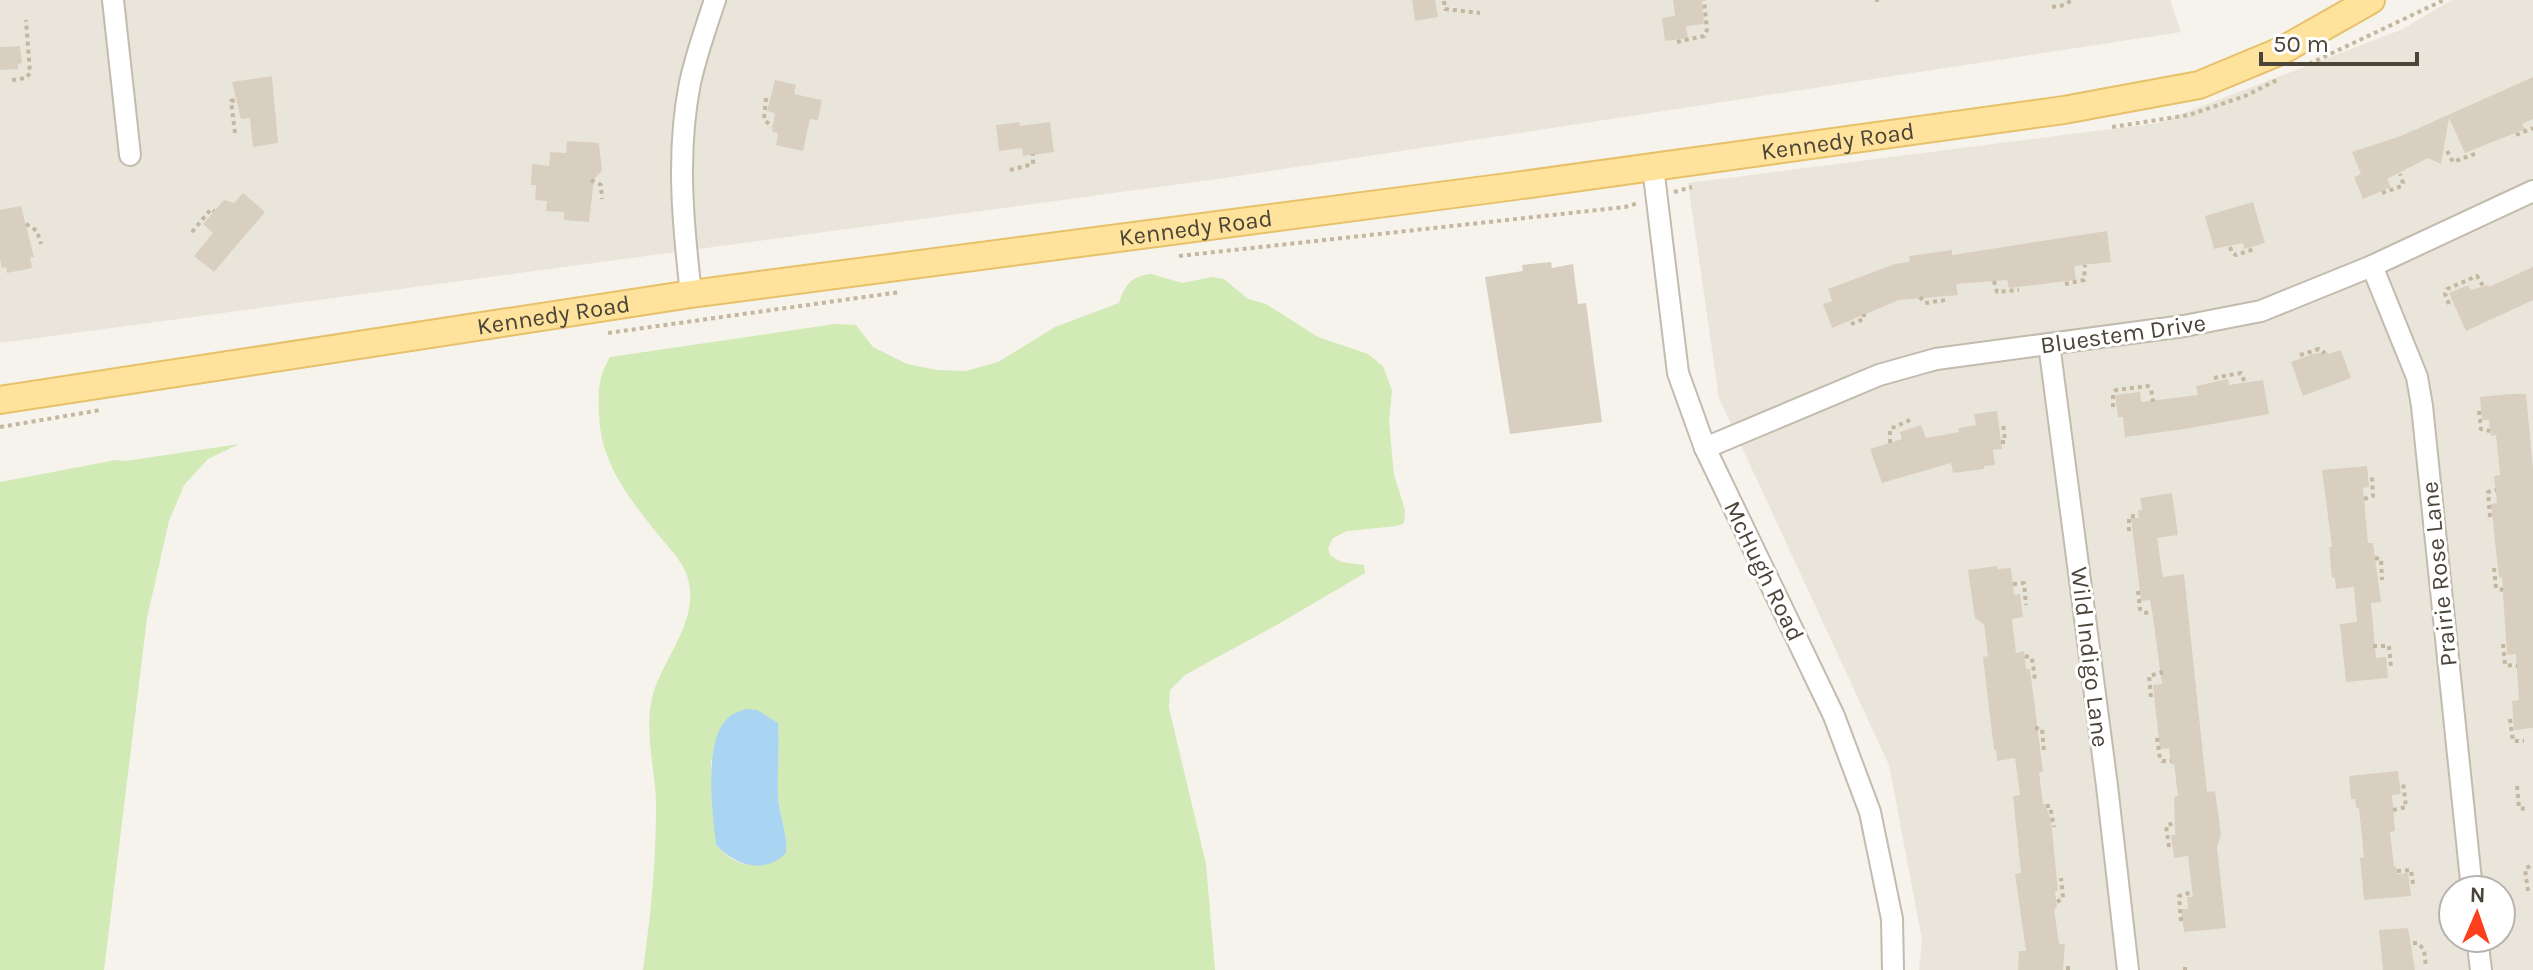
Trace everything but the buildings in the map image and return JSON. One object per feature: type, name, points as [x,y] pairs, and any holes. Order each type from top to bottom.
[{"type":"main road","name":"Kennedy Road","points":[[0,400],[691,294],[2064,110],[2199,85],[2283,50],[2371,0]]},
{"type":"street","points":[[113,0],[130,155]]},
{"type":"street","points":[[691,294],[681,178],[685,123],[690,83],[715,0]]},
{"type":"street","name":"McHugh Road","points":[[1653,167],[1678,373],[1705,448],[1834,716],[1870,812],[1892,919],[1893,970]]},
{"type":"street","name":"Bluestem Drive","points":[[1705,448],[1879,375],[1936,359],[2235,318],[2272,307],[2372,266],[2533,191]]},
{"type":"street","name":"Prairie Rose Lane","points":[[2372,266],[2417,377],[2422,406],[2470,874]]},
{"type":"street","name":"Wild Indigo Lane","points":[[2049,344],[2128,970]]},
{"type":"path","points":[[1677,42],[1704,36],[1707,30],[1704,0]]},
{"type":"path","points":[[1875,0],[1882,0]]},
{"type":"path","points":[[2052,7],[2072,0]]},
{"type":"path","points":[[1444,1],[1445,9],[1480,13]]},
{"type":"path","points":[[12,80],[26,78],[30,73],[26,20]]},
{"type":"path","points":[[766,98],[764,119],[772,127]]},
{"type":"path","points":[[235,133],[231,101],[236,100]]},
{"type":"path","points":[[2516,135],[2533,128]]},
{"type":"path","points":[[2447,151],[2453,162],[2477,153]]},
{"type":"path","points":[[1010,170],[1033,164],[1033,154]]},
{"type":"path","points":[[2382,193],[2402,186],[2400,174]]},
{"type":"path","points":[[591,180],[601,185],[602,199]]},
{"type":"path","points":[[1179,256],[1625,207]]},
{"type":"path","points":[[192,232],[211,209],[214,211]]},
{"type":"path","points":[[26,224],[37,231],[41,244]]},
{"type":"path","points":[[2230,247],[2236,255],[2254,249]]},
{"type":"path","points":[[2065,284],[2084,280],[2085,265]]},
{"type":"path","points":[[2449,304],[2445,294],[2447,289],[2477,276],[2483,286]]},
{"type":"path","points":[[1994,281],[1997,292],[2019,290]]},
{"type":"path","points":[[605,333],[914,290]]},
{"type":"path","points":[[1920,297],[1925,303],[1946,300]]},
{"type":"path","points":[[1851,324],[1864,319],[1864,314]]},
{"type":"path","points":[[2300,355],[2319,349],[2325,353]]},
{"type":"path","points":[[2214,378],[2241,373],[2245,383]]},
{"type":"path","points":[[2113,407],[2116,390],[2148,386],[2153,402]]},
{"type":"path","points":[[0,427],[108,409]]},
{"type":"path","points":[[2479,411],[2481,429],[2490,431]]},
{"type":"path","points":[[1890,443],[1890,429],[1910,420]]},
{"type":"path","points":[[2001,442],[2005,442],[2003,422]]},
{"type":"path","points":[[2364,499],[2373,496],[2372,475]]},
{"type":"path","points":[[2490,517],[2488,492],[2496,490]]},
{"type":"path","points":[[2129,531],[2129,517],[2139,515]]},
{"type":"path","points":[[2375,558],[2381,559],[2382,580]]},
{"type":"path","points":[[2494,568],[2496,588],[2503,590]]},
{"type":"path","points":[[2013,584],[2024,583],[2026,605]]},
{"type":"path","points":[[2138,591],[2142,611],[2151,612]]},
{"type":"path","points":[[2503,644],[2505,665],[2517,666]]},
{"type":"path","points":[[2373,646],[2389,646],[2391,667]]},
{"type":"path","points":[[2025,656],[2032,658],[2035,680]]},
{"type":"path","points":[[2151,697],[2149,676],[2163,672]]},
{"type":"path","points":[[2510,719],[2513,741],[2524,741]]},
{"type":"path","points":[[2035,728],[2042,729],[2044,752]]},
{"type":"path","points":[[2157,738],[2160,759],[2171,761]]},
{"type":"path","points":[[2393,810],[2406,807],[2403,782]]},
{"type":"path","points":[[2517,786],[2519,808],[2526,809]]},
{"type":"path","points":[[2046,806],[2052,809],[2054,827]]},
{"type":"path","points":[[2169,847],[2166,826],[2173,823]]},
{"type":"path","points":[[2528,891],[2525,869],[2530,866]]},
{"type":"path","points":[[2397,871],[2411,870],[2413,884]]},
{"type":"path","points":[[2057,902],[2063,898],[2061,878]]},
{"type":"path","points":[[2181,921],[2179,896],[2192,892]]},
{"type":"path","points":[[2413,943],[2421,945],[2426,966]]},
{"type":"shaded area","points":[[0,0],[2170,0],[2181,32],[1218,179],[0,343]]},
{"type":"shaded area","points":[[2451,0],[2533,0],[2533,970],[1919,970],[1922,940],[1889,765],[1719,398],[1688,183],[2158,123],[2403,29]]},
{"type":"green space","points":[[1151,274],[1182,283],[1212,277],[1224,279],[1248,299],[1266,304],[1318,337],[1368,354],[1383,366],[1392,390],[1389,421],[1394,475],[1405,510],[1404,523],[1397,526],[1347,531],[1333,538],[1328,548],[1330,555],[1341,562],[1364,565],[1365,573],[1185,675],[1170,690],[1169,708],[1206,864],[1215,970],[643,970],[656,827],[649,716],[655,688],[683,629],[690,599],[689,583],[681,564],[628,495],[605,450],[599,392],[603,371],[610,357],[835,324],[856,325],[873,347],[907,364],[937,370],[966,371],[998,362],[1055,327],[1119,303],[1130,282]],"holes":[[[778,723],[778,795],[786,853],[757,863],[742,863],[716,845],[711,761]]]},
{"type":"green space","points":[[239,444],[208,459],[184,485],[169,521],[147,618],[104,970],[0,970],[0,482],[116,460]]},
{"type":"water","points":[[746,709],[757,710],[778,723],[778,796],[786,853],[777,860],[759,866],[741,863],[716,845],[713,815],[711,778],[715,742],[729,717]]}]
